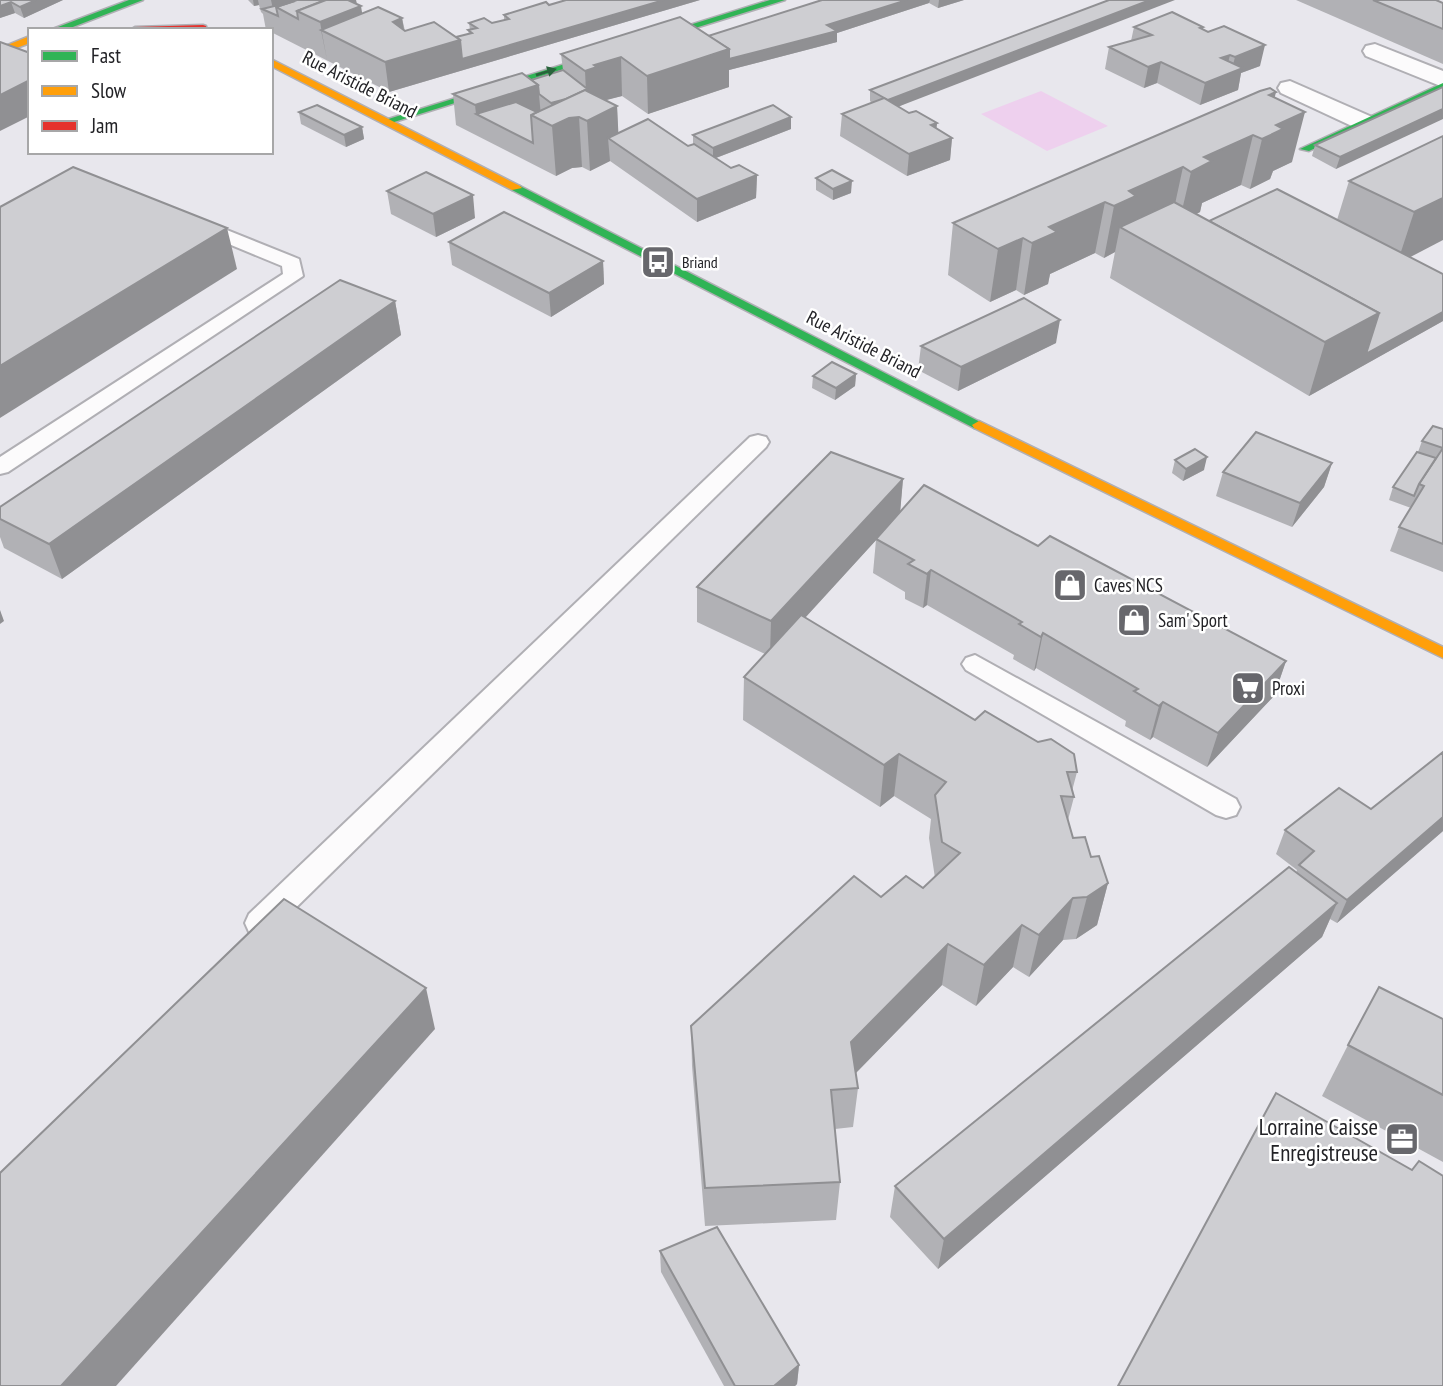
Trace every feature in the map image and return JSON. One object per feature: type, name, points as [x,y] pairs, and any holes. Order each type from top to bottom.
[{"type":"street","points":[[61,28],[138,0]]},
{"type":"street","points":[[387,121],[780,0]]},
{"type":"street","points":[[161,5],[202,28]]},
{"type":"street","points":[[0,51],[28,40]]},
{"type":"street","points":[[1374,51],[1443,80]]},
{"type":"street","name":"Rue Aristide Briand","points":[[273,63],[490,177],[1060,467],[1443,653]]},
{"type":"street","points":[[1305,149],[1443,86]]},
{"type":"street","points":[[1290,88],[1363,122]]},
{"type":"lane","points":[[0,467],[293,276],[292,263],[178,216]]},
{"type":"lane","points":[[239,944],[758,442]]},
{"type":"lane","points":[[975,664],[1226,807]]},
{"type":"shaded area","points":[[1041,91],[1108,126],[1047,151],[981,114]]},
{"type":"building","points":[[0,0],[36,0],[20,7],[11,2],[0,6]]},
{"type":"building","points":[[297,0],[325,0],[297,11],[298,19],[276,7]]},
{"type":"building","points":[[326,0],[348,0],[361,6],[320,22],[297,11]]},
{"type":"building","points":[[566,0],[664,0],[462,59],[460,40],[456,37],[472,33],[468,30],[477,28],[469,23],[484,18],[492,23],[509,19],[504,15],[546,2],[549,5]]},
{"type":"building","points":[[822,0],[907,0],[827,25],[837,31],[729,59],[729,49],[708,36]]},
{"type":"building","points":[[1109,0],[1150,0],[888,100],[870,90]]},
{"type":"building","points":[[1373,0],[1436,0],[1443,3],[1443,29]]},
{"type":"building","points":[[295,1],[276,7],[278,16],[262,9]]},
{"type":"building","points":[[378,7],[402,18],[393,22],[405,31],[434,22],[460,40],[385,62],[321,30]]},
{"type":"building","points":[[1172,12],[1208,32],[1224,26],[1265,45],[1235,57],[1230,55],[1221,58],[1243,68],[1205,83],[1161,62],[1148,67],[1109,47],[1152,35],[1134,27]]},
{"type":"building","points":[[680,17],[729,49],[647,76],[621,57],[594,65],[597,67],[585,71],[561,54]]},
{"type":"building","points":[[0,42],[28,52],[28,81],[0,95]]},
{"type":"building","points":[[563,70],[590,91],[585,90],[551,103],[539,94],[538,85],[531,80]]},
{"type":"building","points":[[522,73],[538,85],[475,105],[453,94]]},
{"type":"building","points":[[1443,87],[1443,109],[1340,157],[1315,145]]},
{"type":"building","points":[[1270,88],[1276,92],[1269,95],[1305,112],[1276,125],[1283,129],[1262,139],[1253,135],[1204,157],[1212,161],[1191,172],[1183,167],[1129,191],[1136,196],[1114,206],[1105,202],[1049,227],[1057,232],[1032,243],[1023,238],[998,249],[953,223],[1260,91]]},
{"type":"building","points":[[585,90],[617,106],[587,121],[579,117],[569,118],[552,126],[531,115]]},
{"type":"building","points":[[884,98],[909,113],[916,111],[937,123],[931,125],[952,138],[909,154],[842,114]]},
{"type":"building","points":[[516,102],[537,112],[531,115],[533,143],[476,114]]},
{"type":"building","points":[[317,105],[362,127],[344,135],[299,112]]},
{"type":"building","points":[[773,105],[791,117],[713,148],[693,135]]},
{"type":"building","points":[[648,119],[688,146],[694,144],[731,168],[739,165],[757,175],[697,199],[608,138]]},
{"type":"building","points":[[1443,136],[1443,198],[1414,212],[1349,181]]},
{"type":"building","points":[[73,167],[227,228],[0,366],[0,207]]},
{"type":"building","points":[[832,170],[852,181],[833,189],[816,178]]},
{"type":"building","points":[[426,172],[473,195],[433,214],[387,191]]},
{"type":"building","points":[[1277,189],[1443,274],[1443,312],[1366,354],[1379,313],[1209,221]]},
{"type":"building","points":[[1174,202],[1379,313],[1325,342],[1120,227]]},
{"type":"building","points":[[504,212],[603,261],[549,293],[449,242]]},
{"type":"building","points":[[340,280],[395,301],[49,544],[0,519],[0,507]]},
{"type":"building","points":[[1024,298],[1060,320],[961,367],[921,346]]},
{"type":"building","points":[[832,362],[856,374],[836,388],[813,376]]},
{"type":"building","points":[[1433,426],[1443,429],[1443,448],[1422,441]]},
{"type":"building","points":[[1256,432],[1332,463],[1300,503],[1223,472]]},
{"type":"building","points":[[1443,448],[1443,544],[1399,527],[1424,486],[1419,484]]},
{"type":"building","points":[[1195,449],[1207,457],[1186,469],[1175,460]]},
{"type":"building","points":[[831,452],[903,479],[771,621],[697,587]]},
{"type":"building","points":[[1417,452],[1436,458],[1414,496],[1393,487]]},
{"type":"building","points":[[924,485],[1038,546],[1050,536],[1286,661],[1218,733],[1163,702],[1159,706],[1134,691],[1138,689],[1043,633],[1041,637],[1019,624],[1022,622],[931,570],[927,574],[908,564],[914,560],[876,539]]},
{"type":"building","points":[[801,615],[975,720],[985,711],[1038,742],[1051,739],[1074,754],[1077,772],[1067,772],[1074,797],[1061,796],[1073,838],[1085,837],[1091,857],[1099,856],[1108,883],[1087,897],[1073,898],[1039,935],[1022,925],[984,965],[948,944],[851,1042],[858,1088],[831,1090],[840,1182],[705,1188],[691,1026],[854,876],[881,897],[906,876],[923,888],[960,853],[942,842],[935,795],[946,782],[899,754],[884,765],[744,677]]},
{"type":"building","points":[[1443,752],[1443,817],[1347,900],[1299,865],[1314,851],[1285,830],[1339,788],[1371,809]]},
{"type":"building","points":[[1289,867],[1337,903],[944,1239],[895,1186]]},
{"type":"building","points":[[284,899],[426,988],[61,1386],[0,1386],[0,1173]]},
{"type":"building","points":[[1379,987],[1443,1019],[1443,1095],[1348,1045]]},
{"type":"building","points":[[1276,1093],[1412,1170],[1419,1161],[1443,1176],[1443,1386],[1118,1386]]},
{"type":"building","points":[[717,1227],[799,1365],[774,1386],[735,1386],[660,1251]]},
{"type":"traffic: fast","points":[[61,28],[138,0]]},
{"type":"traffic: fast","points":[[387,121],[780,0]]},
{"type":"traffic: fast","points":[[1305,149],[1443,86]]},
{"type":"traffic: fast","points":[[516,188],[979,425]]},
{"type":"traffic: slow","points":[[0,51],[28,40]]},
{"type":"traffic: slow","points":[[273,63],[516,188]]},
{"type":"traffic: slow","points":[[979,425],[1443,653]]},
{"type":"place","name":"Briand","points":[[658,262]]},
{"type":"place","name":"Caves NCS","points":[[1070,585]]},
{"type":"place","name":"Sam' Sport","points":[[1134,620]]},
{"type":"place","name":"Proxi","points":[[1248,688]]},
{"type":"place","name":"Lorraine Caisse Enregistreuse","points":[[1402,1139]]}]
